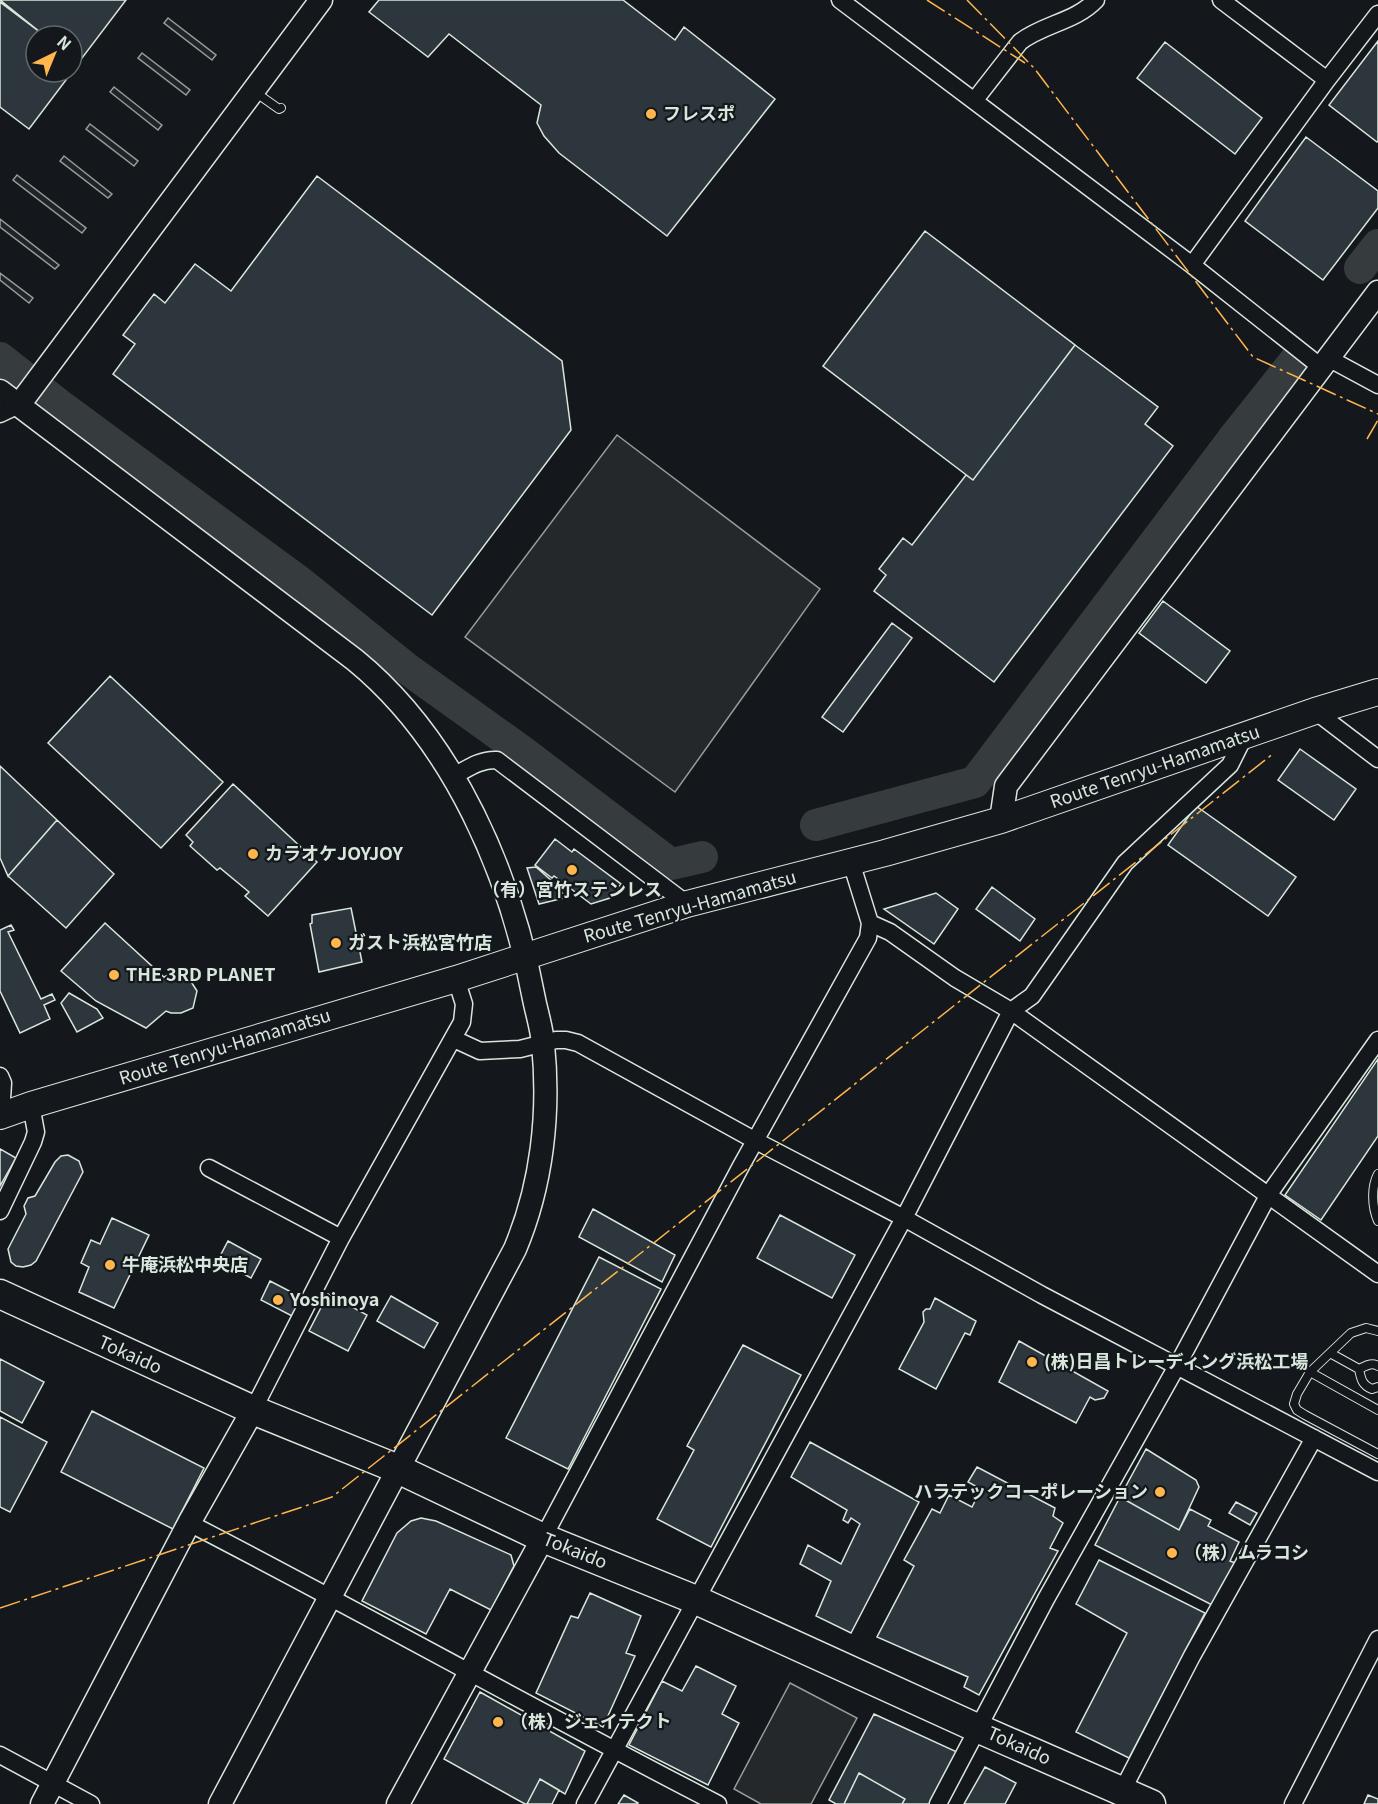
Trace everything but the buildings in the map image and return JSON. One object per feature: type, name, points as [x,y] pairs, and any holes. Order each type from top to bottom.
[{"type":"highway","name":"Tokaido","points":[[0,1294],[253,1410],[398,1469],[543,1538],[696,1600],[976,1728],[1151,1804]]},
{"type":"main road","name":"Route Tenryu-Hamamatsu","points":[[1,1115],[456,979],[687,904],[851,862],[1001,820],[1315,711],[1378,692]]},
{"type":"street","points":[[16,405],[43,373],[321,0]]},
{"type":"street","points":[[840,0],[1192,265],[1290,342],[1325,363],[1378,385]]},
{"type":"street","points":[[974,101],[1020,42],[1028,36],[1076,16],[1096,0]]},
{"type":"street","points":[[1221,0],[1327,80]]},
{"type":"street","points":[[1192,265],[1378,14]]},
{"type":"street","points":[[1001,820],[1006,786],[1378,292]]},
{"type":"street","points":[[0,391],[374,675],[407,712],[452,777],[487,840],[526,956],[543,1043],[545,1105],[543,1147],[523,1231],[505,1271],[220,1804]]},
{"type":"street","points":[[1315,711],[1378,759]]},
{"type":"street","points":[[585,1804],[904,1218],[1011,1011],[1032,996],[1125,863],[1230,765],[1245,735]]},
{"type":"street","points":[[452,777],[478,763],[497,760],[687,904]]},
{"type":"street","points":[[398,1804],[741,1166],[868,938],[870,923],[851,862]]},
{"type":"street","points":[[870,923],[890,933],[955,978],[1011,1011],[1378,1274]]},
{"type":"street","points":[[42,1804],[189,1523],[253,1410],[341,1238],[454,1039],[462,1022],[464,1007],[456,979]]},
{"type":"street","points":[[454,1039],[480,1050],[520,1049],[566,1040],[578,1043],[756,1141],[904,1218],[1042,1295],[1378,1472]]},
{"type":"street","points":[[938,1804],[976,1728],[1107,1486],[1177,1366],[1269,1194],[1378,1040]]},
{"type":"street","points":[[0,1076],[3,1083],[1,1115]]},
{"type":"street","points":[[0,1211],[36,1132],[31,1105]]},
{"type":"street","points":[[209,1168],[341,1238]]},
{"type":"street","points":[[1122,1791],[1192,1656],[1314,1438]]},
{"type":"street","points":[[189,1523],[331,1596],[613,1750],[718,1804]]},
{"type":"street","points":[[1293,1804],[1378,1639]]},
{"type":"street","points":[[0,1755],[91,1804]]},
{"type":"lane","points":[[253,91],[274,108],[281,108]]},
{"type":"lane","points":[[1378,1174],[1373,1183],[1375,1213],[1378,1221]]},
{"type":"lane","points":[[1378,1330],[1366,1328],[1351,1333],[1310,1372],[1294,1404],[1297,1410],[1378,1454]]},
{"type":"lane","points":[[1330,1353],[1359,1369],[1362,1382],[1366,1387],[1372,1389],[1378,1387]]},
{"type":"lane","points":[[1359,1369],[1374,1364],[1378,1366]]},
{"type":"lane","points":[[1310,1372],[1378,1410]]},
{"type":"shaded area","points":[[168,18],[216,55],[212,60],[164,23]]},
{"type":"shaded area","points":[[142,53],[190,90],[186,95],[138,58]]},
{"type":"shaded area","points":[[114,87],[162,125],[158,130],[110,92]]},
{"type":"shaded area","points":[[90,124],[138,161],[134,166],[86,129]]},
{"type":"shaded area","points":[[64,156],[112,194],[108,198],[60,161]]},
{"type":"shaded area","points":[[17,175],[86,228],[82,233],[13,180]]},
{"type":"shaded area","points":[[0,219],[59,265],[55,269],[0,227]]},
{"type":"shaded area","points":[[0,273],[33,298],[29,303],[0,280]]},
{"type":"shaded area","points":[[617,435],[820,589],[675,792],[465,637]]},
{"type":"shaded area","points":[[790,1683],[857,1718],[811,1804],[761,1804],[734,1789]]},
{"type":"waterway","points":[[1360,268],[1378,245]]},
{"type":"waterway","points":[[816,825],[975,782],[1232,440],[1298,357]]},
{"type":"waterway","points":[[0,358],[62,407],[301,583],[406,668],[523,752],[668,862],[672,864],[702,857]]},
{"type":"power","points":[[927,0],[1025,63]]},
{"type":"power","points":[[967,0],[1034,68],[1253,357],[1378,414]]},
{"type":"power","points":[[1367,439],[1378,420]]},
{"type":"power","points":[[0,1608],[332,1497],[1274,753]]},
{"type":"place","name":"フレスポ","points":[[651,114]]},
{"type":"place","name":"カラオケJOYJOY","points":[[253,854]]},
{"type":"place","name":"（有）宮竹ステンレス","points":[[572,870]]},
{"type":"place","name":"ガスト浜松宮竹店","points":[[336,943]]},
{"type":"place","name":"THE 3RD PLANET","points":[[114,975]]},
{"type":"place","name":"牛庵浜松中央店","points":[[110,1265]]},
{"type":"place","name":"Yoshinoya","points":[[278,1300]]},
{"type":"place","name":"(株)日昌トレーディング浜松工場","points":[[1032,1362]]},
{"type":"place","name":"ハラテックコーポレーション","points":[[1160,1492]]},
{"type":"place","name":"（株）ムラコシ","points":[[1172,1553]]},
{"type":"place","name":"（株）ジェイテクト","points":[[498,1722]]}]
